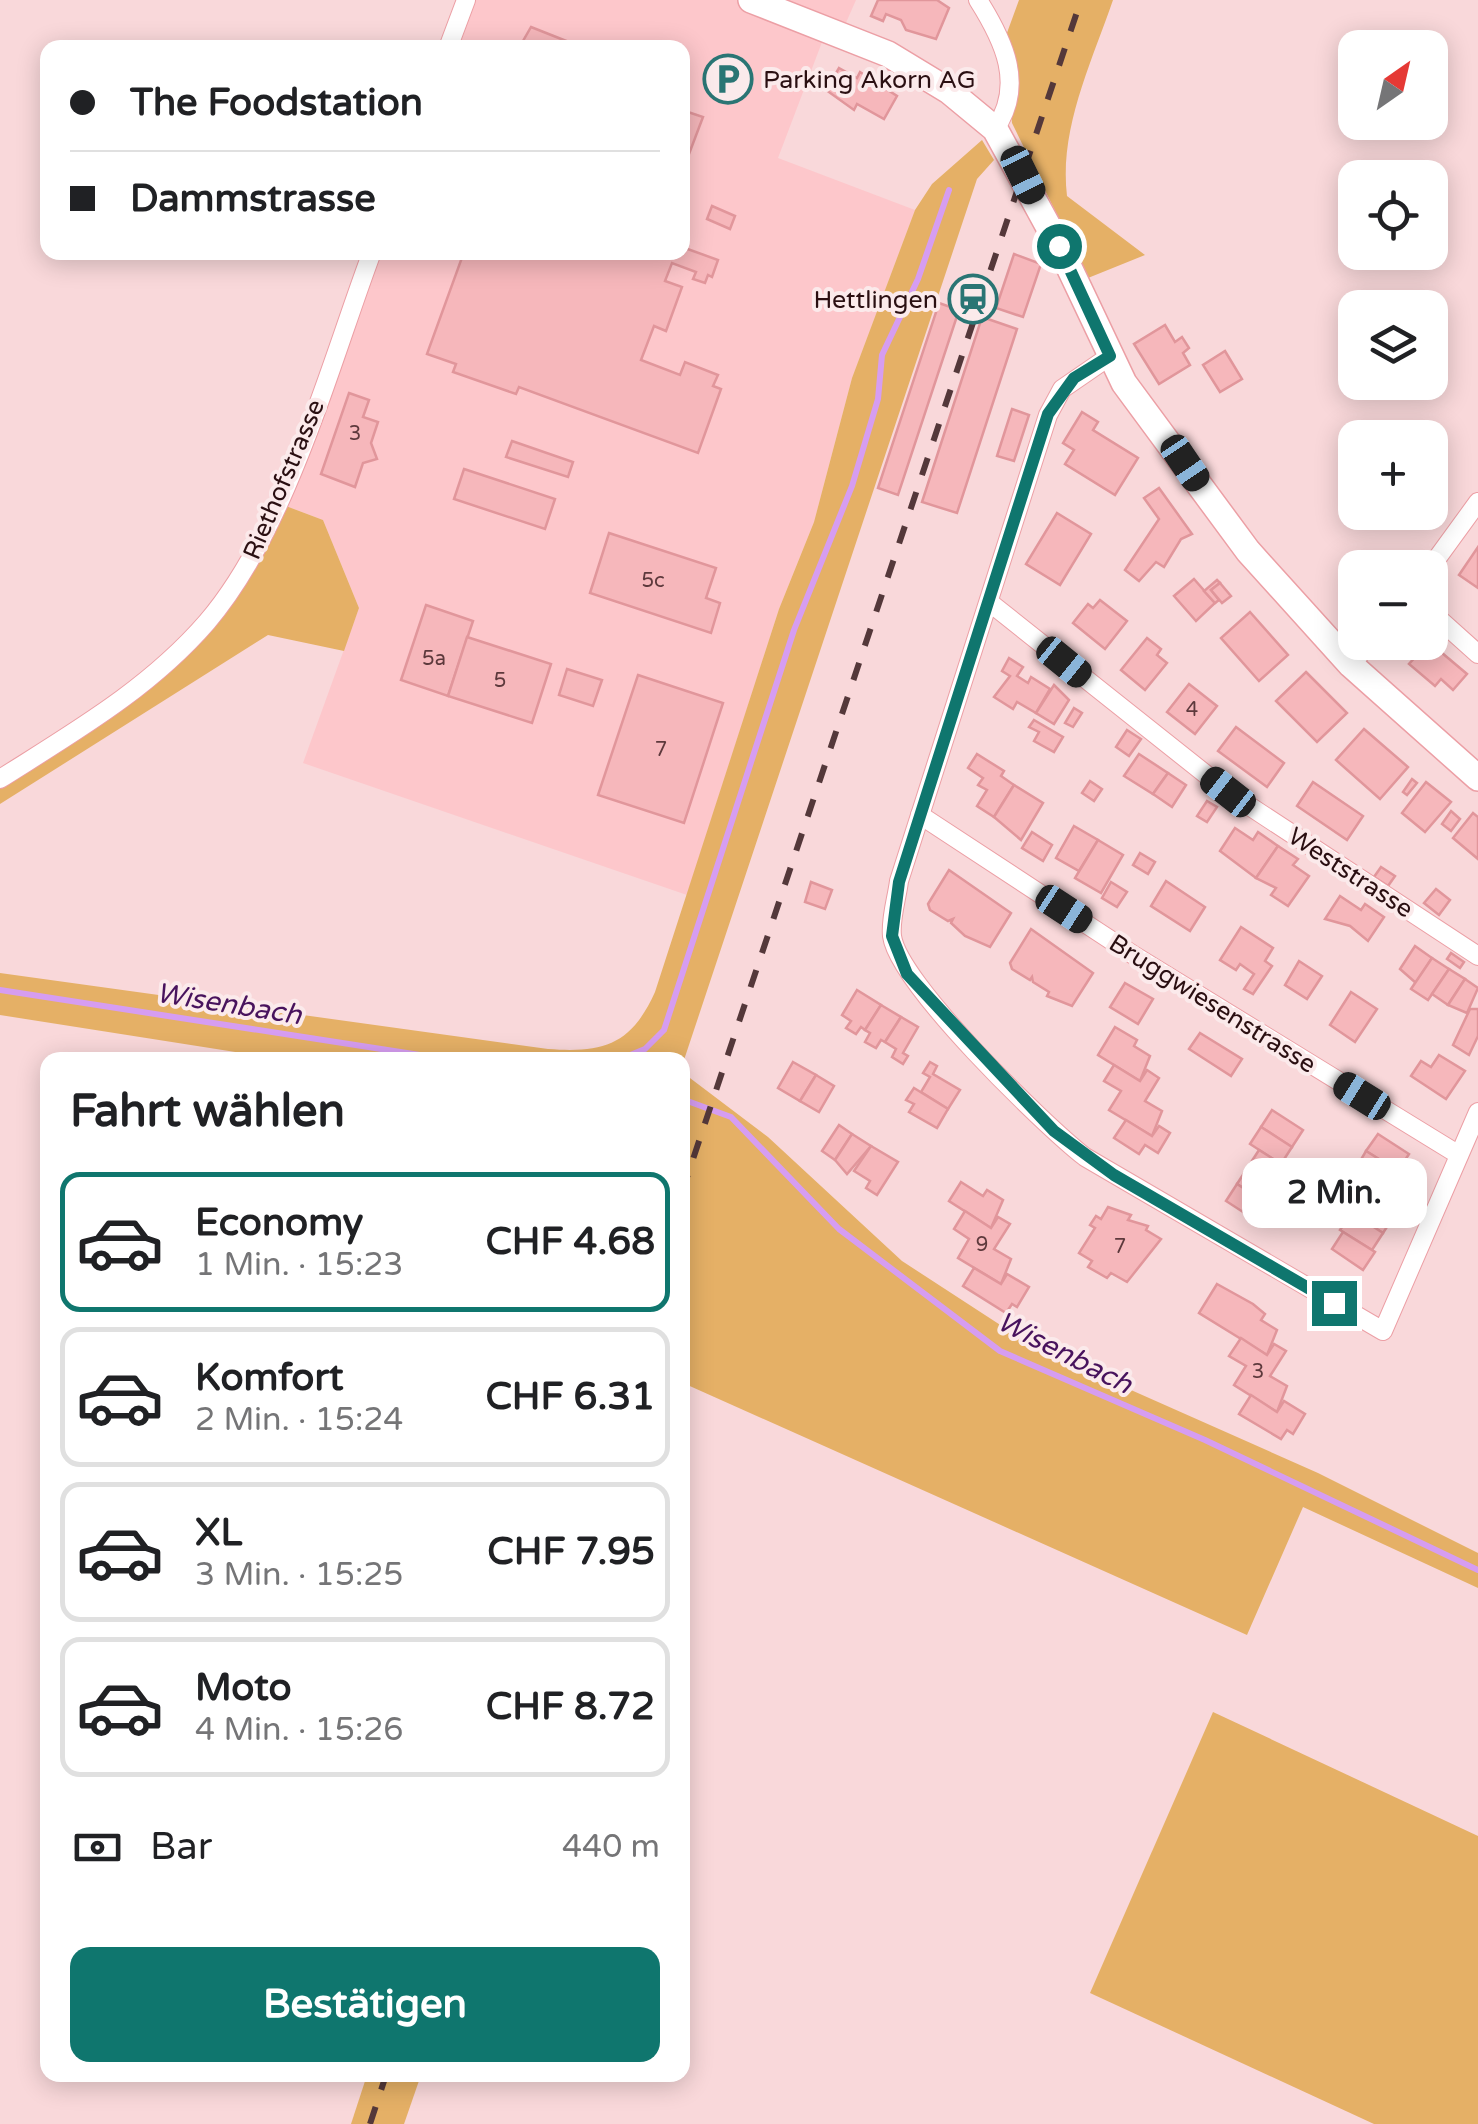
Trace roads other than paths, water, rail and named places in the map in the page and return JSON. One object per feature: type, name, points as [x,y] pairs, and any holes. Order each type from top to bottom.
[{"type":"street","points":[[451,40],[466,0]]},
{"type":"street","points":[[751,0],[888,54],[949,91],[995,129],[1023,175],[1124,383],[1248,551],[1351,665],[1478,778]]},
{"type":"street","points":[[978,0],[1004,41],[1010,106],[995,129]]},
{"type":"street","name":"Riethofstrasse","points":[[0,778],[90,723],[156,672],[230,590],[278,503],[369,260]]},
{"type":"street","points":[[1110,356],[1074,378],[1052,405],[899,882],[892,936],[907,974],[1054,1131],[1085,1157],[1383,1331],[1478,1112]]},
{"type":"street","points":[[1443,550],[1478,502]]},
{"type":"street","name":"Weststrasse","points":[[989,602],[1228,792],[1478,956]]},
{"type":"street","points":[[1448,627],[1478,654]]},
{"type":"street","points":[[1351,665],[1355,660]]},
{"type":"street","name":"Bruggwiesenstrasse","points":[[920,815],[1135,956],[1459,1155]]},
{"type":"waterway","points":[[638,1052],[664,1030],[794,630],[852,486],[878,399],[882,355],[918,279],[949,190]]},
{"type":"waterway","name":"Wisenbach","points":[[0,990],[400,1052]]},
{"type":"waterway","name":"Wisenbach","points":[[690,1102],[731,1117],[839,1229],[1000,1351],[1205,1440],[1478,1570]]},
{"type":"railway","points":[[690,1168],[1081,0]]},
{"type":"railway","points":[[370,2124],[384,2082]]},
{"type":"place","name":"Parking Akorn AG","points":[[728,79]]},
{"type":"place","name":"Hettlingen","points":[[973,299]]}]
